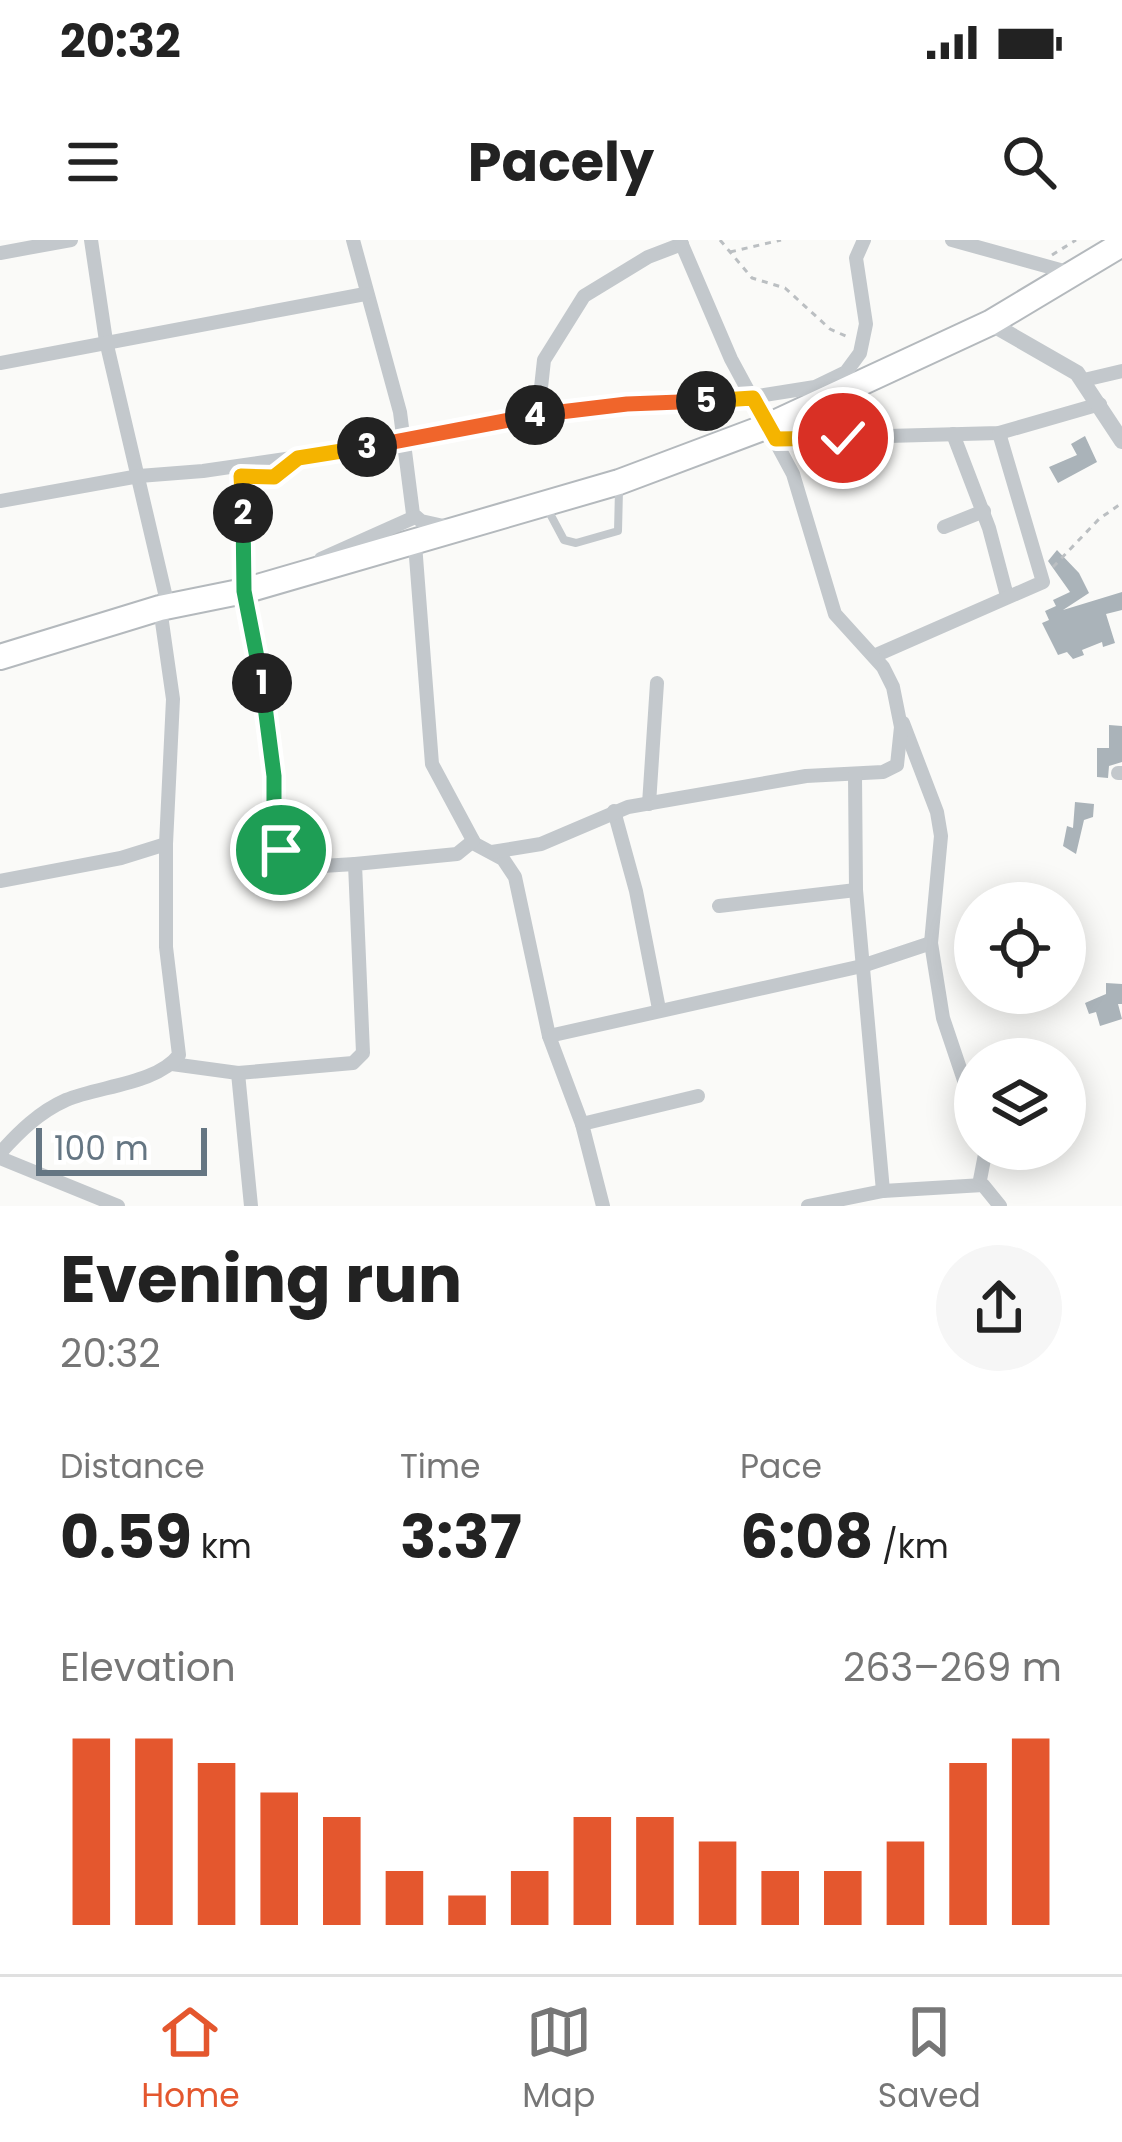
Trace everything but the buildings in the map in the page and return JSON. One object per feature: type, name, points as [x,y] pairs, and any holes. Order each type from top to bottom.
[{"type":"highway","points":[[0,658],[164,607],[244,591],[546,506],[772,432],[990,323],[1122,244]]},
{"type":"street","points":[[0,253],[71,240]]},
{"type":"street","points":[[91,240],[106,341],[164,607],[174,711],[166,844],[168,969],[180,1046],[172,1064]]},
{"type":"street","points":[[353,240],[400,412],[415,517]]},
{"type":"street","points":[[0,501],[139,476],[402,442],[538,415],[627,404],[753,398],[828,382],[855,363],[863,343],[866,324],[856,258],[864,240]]},
{"type":"street","points":[[952,240],[1071,273]]},
{"type":"street","points":[[538,415],[544,360],[584,296],[648,256],[681,242],[793,475],[831,605],[893,687],[901,719],[924,769],[940,836],[931,943],[943,1018],[954,1051]]},
{"type":"street","points":[[0,362],[365,294]]},
{"type":"street","points":[[990,323],[1084,380],[1122,441]]},
{"type":"street","points":[[1084,380],[1122,371]]},
{"type":"street","points":[[772,432],[999,433],[1100,404]]},
{"type":"street","points":[[874,656],[1042,583],[999,433]]},
{"type":"street","points":[[953,434],[984,512],[1007,596]]},
{"type":"street","points":[[203,471],[274,477],[298,458]]},
{"type":"street","points":[[241,476],[244,591],[269,722],[275,844],[322,866],[457,854],[473,841]]},
{"type":"street","points":[[944,527],[984,512]]},
{"type":"street","points":[[282,580],[415,517],[459,530]]},
{"type":"street","points":[[415,544],[432,764],[473,841],[510,867],[519,888],[549,1036],[582,1124],[603,1206]]},
{"type":"street","points":[[649,804],[658,683]]},
{"type":"street","points":[[492,853],[541,844],[614,812],[649,804],[806,776],[855,775],[896,766],[901,719]]},
{"type":"street","points":[[855,775],[856,890],[883,1191]]},
{"type":"street","points":[[614,812],[659,1009]]},
{"type":"street","points":[[0,891],[1,881],[121,858],[166,844]]},
{"type":"street","points":[[118,1206],[0,1156],[41,1114],[63,1101],[172,1064],[238,1073],[343,1065],[363,1053],[355,864]]},
{"type":"street","points":[[719,906],[856,890]]},
{"type":"street","points":[[549,1036],[862,966],[931,943]]},
{"type":"street","points":[[238,1073],[251,1206]]},
{"type":"street","points":[[582,1124],[698,1096]]},
{"type":"street","points":[[980,1185],[982,1170]]},
{"type":"street","points":[[808,1206],[883,1191],[980,1185],[991,1190],[1000,1206]]},
{"type":"lane","points":[[546,506],[568,543],[612,534],[619,526],[619,482]]},
{"type":"path","points":[[720,240],[752,278],[785,288],[830,329],[863,343]]},
{"type":"path","points":[[728,253],[781,240]]},
{"type":"path","points":[[1040,262],[1076,240]]},
{"type":"path","points":[[1043,577],[1099,519],[1122,503]]},
{"type":"route","points":[[281,850],[273,829],[269,722],[244,591],[241,476],[274,477],[298,458],[627,404],[753,398],[776,439],[843,438]]}]
